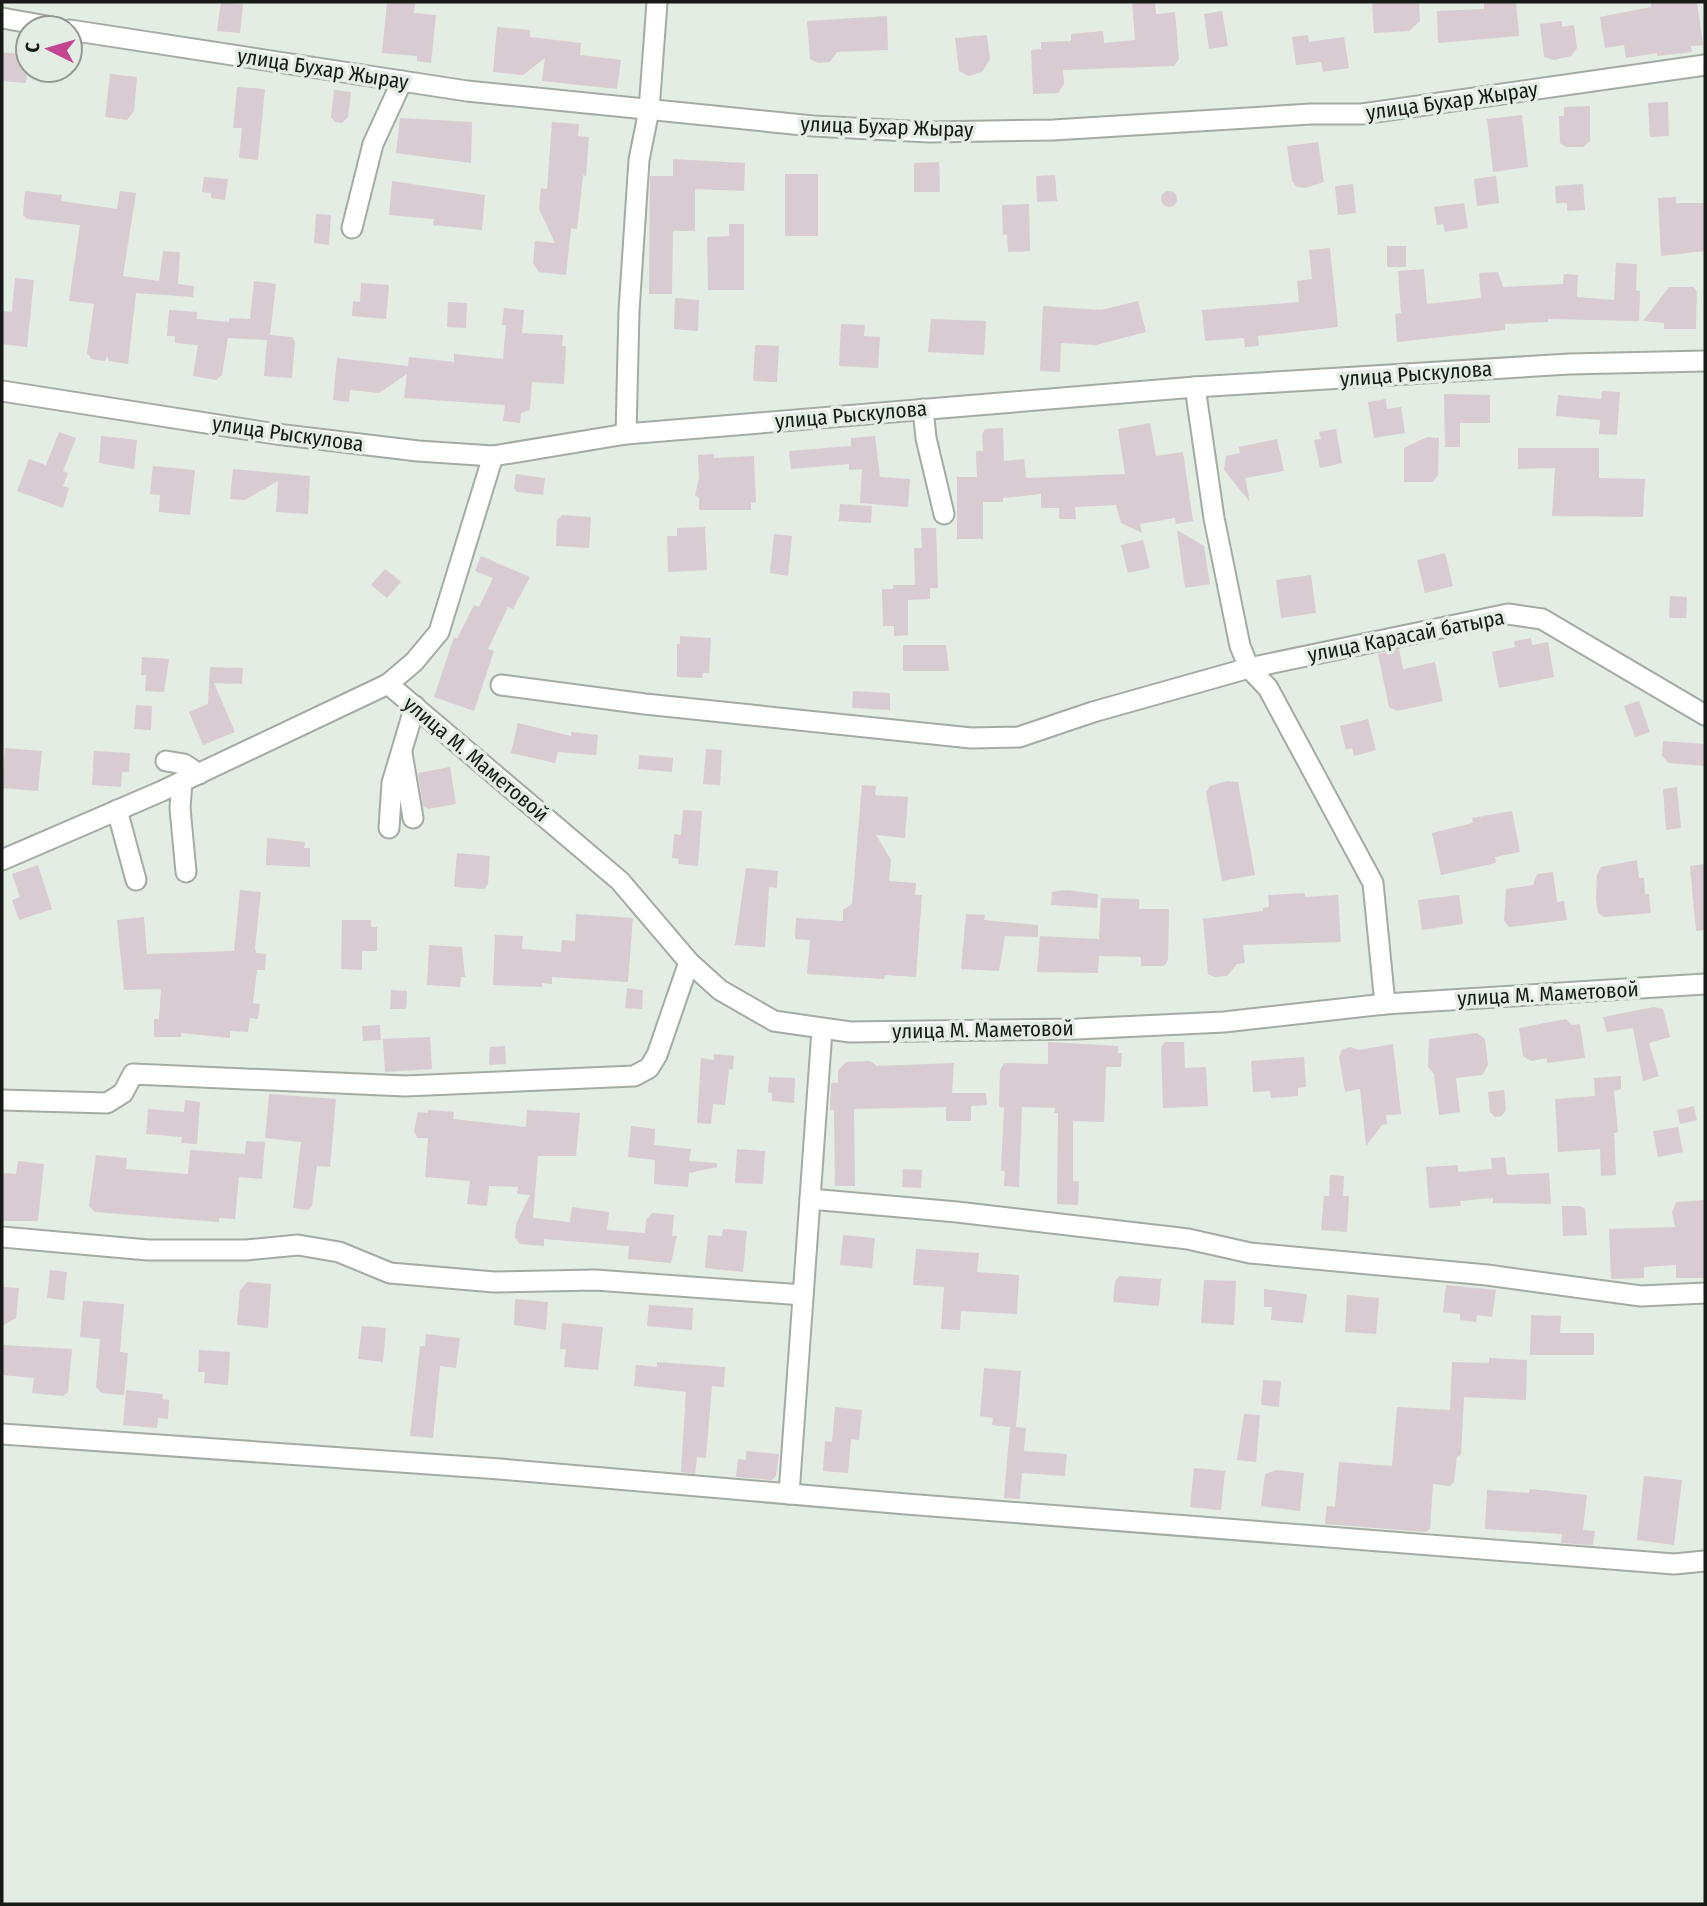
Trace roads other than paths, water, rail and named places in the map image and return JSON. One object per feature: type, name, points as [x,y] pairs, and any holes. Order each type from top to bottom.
[{"type":"street","points":[[626,434],[629,311],[639,160],[649,110],[657,2]]},
{"type":"street","name":"улица Бухар Жырау","points":[[84,32],[467,91],[649,110],[929,132],[1066,130],[1311,114],[1362,114],[1705,65]]},
{"type":"street","points":[[352,228],[373,144],[402,81]]},
{"type":"street","name":"улица Рыскулова","points":[[2,391],[276,434],[418,451],[493,456],[626,434],[1195,387],[1569,364],[1705,361]]},
{"type":"street","points":[[1195,387],[1214,518],[1240,646],[1249,668],[1268,688],[1373,883],[1385,1004]]},
{"type":"street","points":[[923,409],[926,438],[944,514]]},
{"type":"street","name":"улица М. Маметовой","points":[[4,858],[191,778],[388,684],[414,662],[439,632],[493,456]]},
{"type":"street","name":"улица Карасай батыра","points":[[500,685],[645,704],[971,738],[1019,737],[1093,712],[1249,668],[1508,614],[1542,619],[1705,715]]},
{"type":"street","name":"улица М. Маметовой","points":[[388,684],[620,881],[689,962],[720,990],[774,1021],[822,1030],[1077,1029],[1224,1022],[1385,1004],[1705,984]]},
{"type":"street","points":[[389,828],[392,783],[401,745],[415,706]]},
{"type":"street","points":[[401,745],[413,818]]},
{"type":"street","points":[[166,761],[184,764],[191,778],[180,808],[186,872]]},
{"type":"street","points":[[117,810],[136,880]]},
{"type":"street","points":[[2,1100],[107,1103],[123,1093],[133,1074],[405,1086],[634,1076],[649,1068],[657,1055],[689,962]]},
{"type":"street","points":[[789,1494],[822,1030]]},
{"type":"street","points":[[810,1199],[957,1212],[1188,1239],[1250,1252],[1487,1275],[1641,1296],[1705,1293]]},
{"type":"street","points":[[2,1237],[148,1250],[246,1250],[298,1245],[340,1252],[390,1273],[494,1282],[595,1280],[803,1295]]},
{"type":"street","points":[[2,1434],[500,1469],[1674,1564],[1705,1561]]}]
